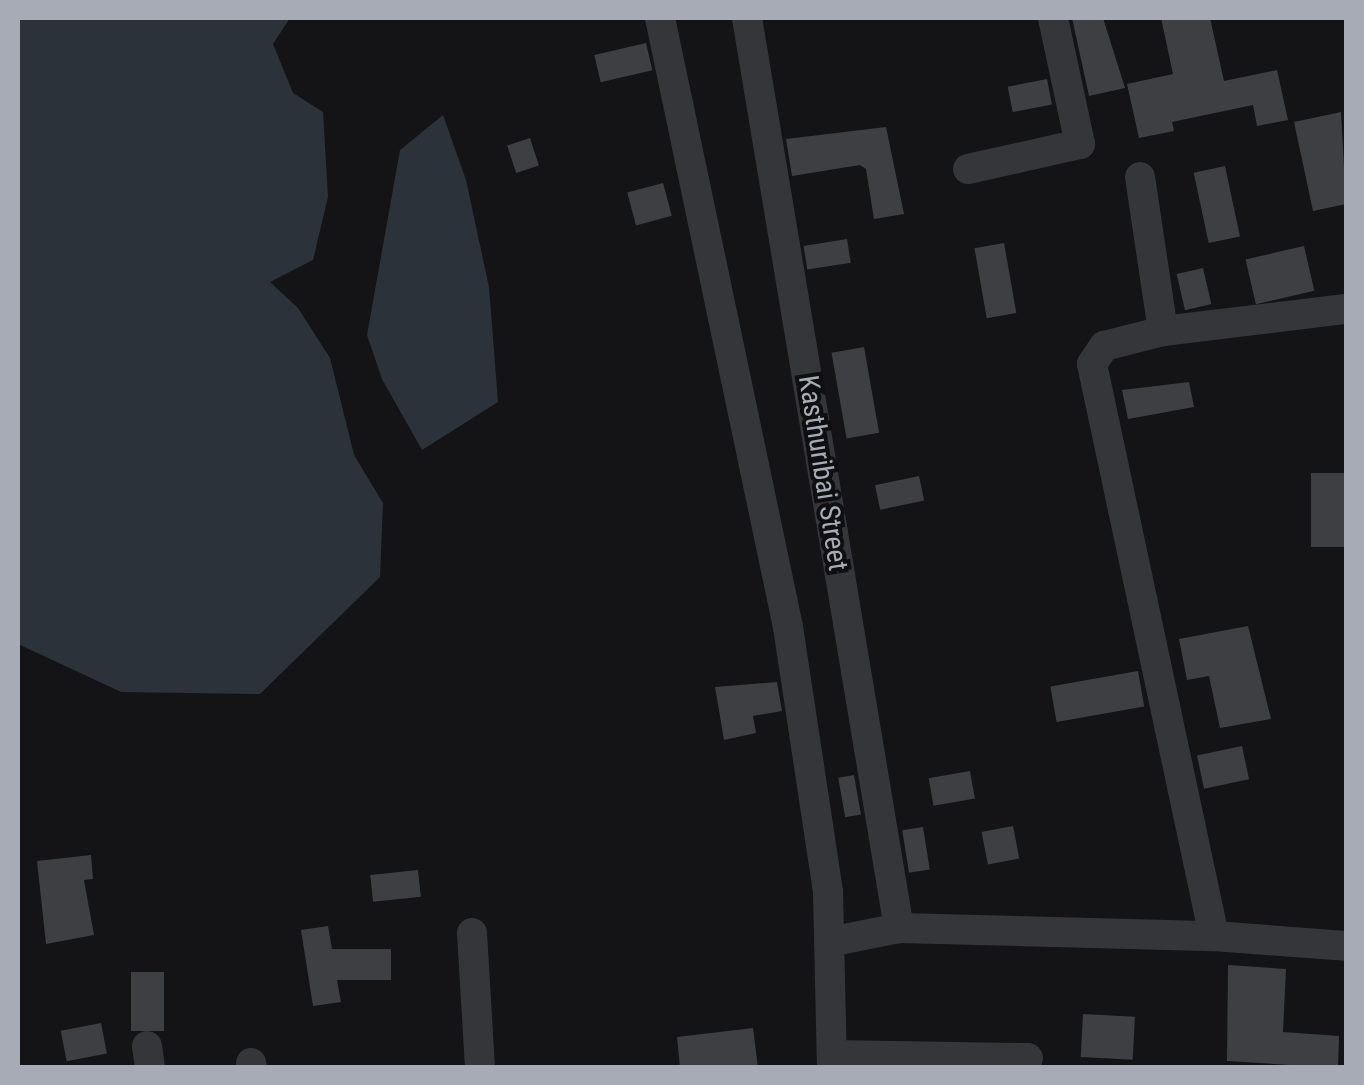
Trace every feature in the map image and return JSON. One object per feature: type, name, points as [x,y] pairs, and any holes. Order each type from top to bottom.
[{"type":"street","points":[[660,18],[788,627],[828,892],[832,1062],[1028,1058]]},
{"type":"street","name":"Kasthuribai Street","points":[[747,18],[898,928]]},
{"type":"street","points":[[968,169],[1080,144],[1054,18]]},
{"type":"street","points":[[1140,177],[1164,331]]},
{"type":"street","points":[[1214,936],[1092,364],[1104,346],[1164,331],[1346,308]]},
{"type":"street","points":[[829,942],[898,928],[1214,936],[1346,946]]},
{"type":"street","points":[[472,932],[480,1068]]},
{"type":"shaded area","points":[[18,18],[290,18],[273,44],[293,93],[323,112],[328,197],[313,260],[270,282],[298,308],[330,358],[354,455],[383,503],[380,577],[260,694],[121,692],[18,644]]},
{"type":"shaded area","points":[[443,115],[466,180],[489,287],[498,402],[422,450],[382,379],[367,335],[400,150]]},
{"type":"building","points":[[1072,18],[1103,18],[1125,88],[1089,96]]},
{"type":"building","points":[[1161,18],[1210,18],[1224,81],[1277,70],[1288,120],[1257,126],[1253,105],[1172,122],[1174,131],[1139,138],[1127,84],[1173,74]]},
{"type":"building","points":[[646,43],[652,70],[601,82],[594,55]]},
{"type":"building","points":[[1047,79],[1052,105],[1013,112],[1008,87]]},
{"type":"building","points":[[1341,112],[1346,204],[1313,211],[1294,122]]},
{"type":"building","points":[[886,127],[904,214],[874,219],[866,169],[860,165],[792,176],[786,139]]},
{"type":"building","points":[[530,138],[539,166],[516,173],[507,145]]},
{"type":"building","points":[[1225,166],[1240,236],[1209,243],[1194,173]]},
{"type":"building","points":[[663,183],[672,216],[636,225],[627,193]]},
{"type":"building","points":[[847,239],[851,263],[807,270],[804,246]]},
{"type":"building","points":[[1004,243],[1016,313],[987,318],[974,248]]},
{"type":"building","points":[[1304,246],[1314,291],[1256,304],[1246,259]]},
{"type":"building","points":[[1203,268],[1211,304],[1185,310],[1177,274]]},
{"type":"building","points":[[864,347],[879,433],[847,438],[832,353]]},
{"type":"building","points":[[1189,382],[1194,407],[1128,419],[1122,390]]},
{"type":"building","points":[[1311,473],[1346,473],[1346,547],[1311,547]]},
{"type":"building","points":[[919,476],[924,500],[880,510],[875,485]]},
{"type":"building","points":[[1248,626],[1271,719],[1220,728],[1209,676],[1187,680],[1179,639]]},
{"type":"building","points":[[1138,671],[1144,706],[1057,722],[1050,686]]},
{"type":"building","points":[[777,682],[782,711],[753,716],[756,733],[724,740],[715,687]]},
{"type":"building","points":[[1242,746],[1249,779],[1204,789],[1197,756]]},
{"type":"building","points":[[970,771],[975,799],[934,806],[929,778]]},
{"type":"building","points":[[854,775],[861,814],[845,817],[838,778]]},
{"type":"building","points":[[1013,826],[1019,858],[988,864],[982,832]]},
{"type":"building","points":[[923,827],[930,869],[909,873],[902,830]]},
{"type":"building","points":[[91,855],[93,879],[84,880],[94,935],[46,944],[37,861]]},
{"type":"building","points":[[418,870],[421,897],[373,902],[370,875]]},
{"type":"building","points":[[328,926],[332,949],[391,949],[391,980],[337,980],[341,1002],[313,1006],[301,930]]},
{"type":"building","points":[[1228,965],[1286,969],[1283,1032],[1339,1036],[1338,1068],[1227,1061]]},
{"type":"building","points":[[131,972],[164,972],[164,1031],[131,1031]]},
{"type":"building","points":[[1083,1014],[1135,1017],[1133,1060],[1081,1057]]},
{"type":"building","points":[[101,1023],[107,1053],[67,1061],[61,1031]]},
{"type":"building","points":[[753,1028],[758,1068],[680,1068],[677,1037]]}]
